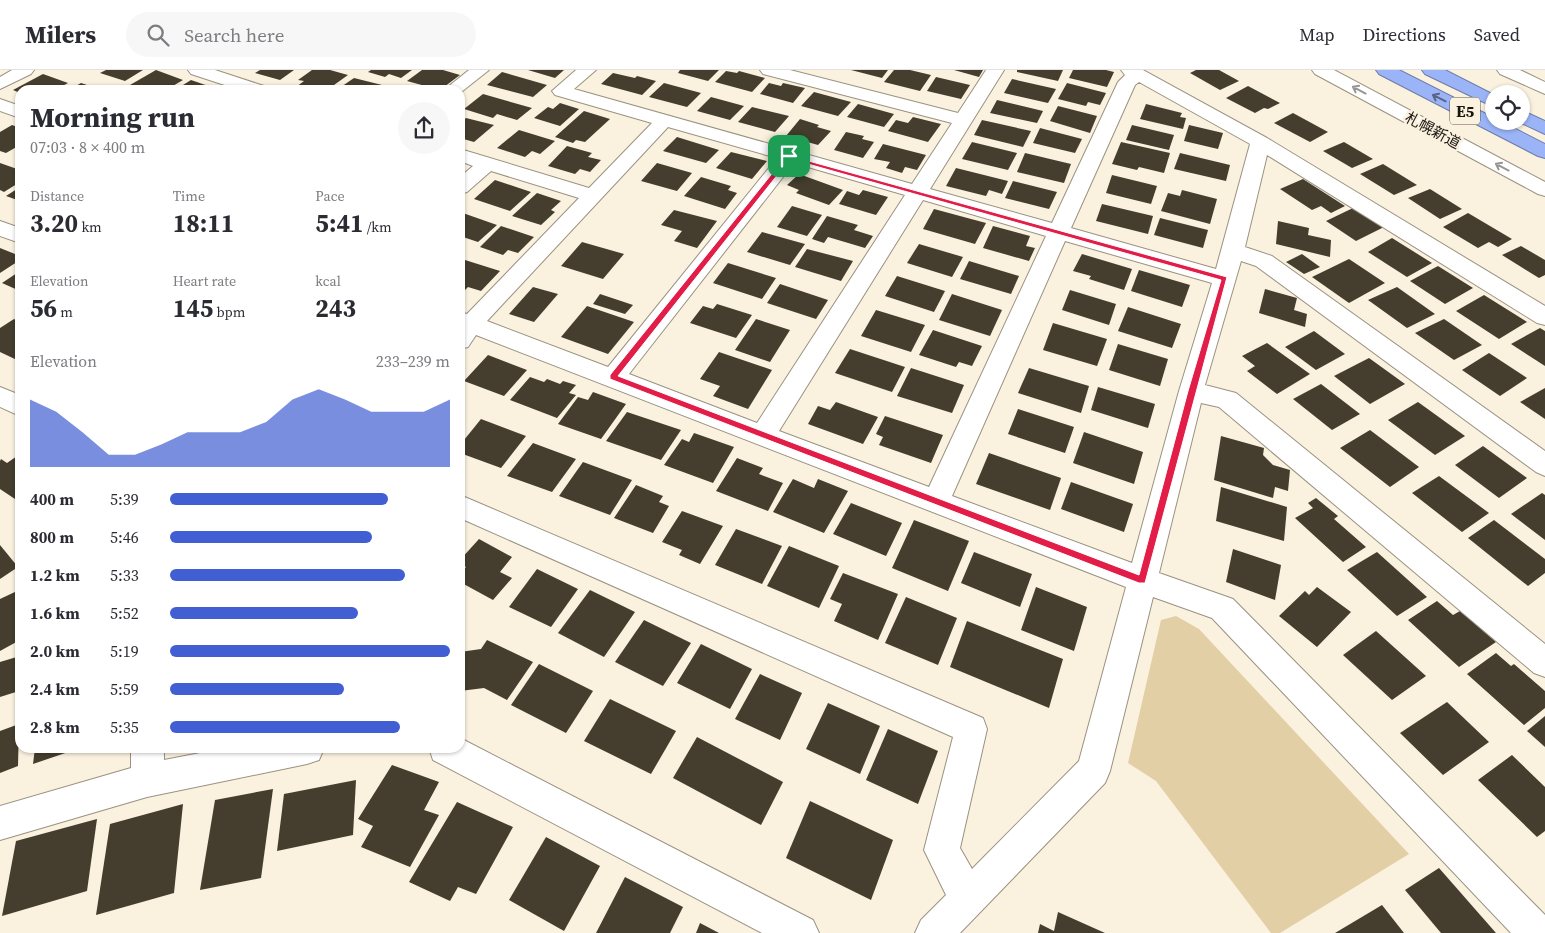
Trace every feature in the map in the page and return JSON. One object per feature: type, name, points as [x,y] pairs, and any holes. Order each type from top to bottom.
[{"type":"highway","name":"E5","points":[[1385,70],[1545,152]]},
{"type":"highway","name":"E5","points":[[1430,70],[1485,98]]},
{"type":"highway","points":[[1530,120],[1545,128]]},
{"type":"street","points":[[0,84],[25,70]]},
{"type":"street","points":[[197,70],[243,85]]},
{"type":"street","points":[[460,85],[479,70]]},
{"type":"street","points":[[587,70],[561,91],[1224,279]]},
{"type":"street","points":[[769,70],[963,120]]},
{"type":"street","points":[[763,435],[995,70]]},
{"type":"street","name":"札幌新道","points":[[1321,70],[1545,190]]},
{"type":"street","points":[[1506,70],[1545,89]]},
{"type":"street","points":[[936,501],[1057,233],[1127,82],[1134,72],[1260,142],[1545,317]]},
{"type":"street","points":[[0,104],[15,110]]},
{"type":"street","points":[[465,327],[664,121]]},
{"type":"street","points":[[934,933],[1093,771],[1191,391],[1233,251],[1260,142]]},
{"type":"street","points":[[613,377],[789,156]]},
{"type":"street","points":[[465,157],[593,196]]},
{"type":"street","points":[[465,184],[487,164]]},
{"type":"street","points":[[0,228],[15,234]]},
{"type":"street","points":[[1233,251],[1264,261],[1545,465]]},
{"type":"street","points":[[465,328],[613,377],[1142,580],[1222,608],[1537,933]]},
{"type":"street","points":[[1191,391],[1227,400],[1545,663]]},
{"type":"street","points":[[0,396],[15,404]]},
{"type":"street","points":[[465,508],[971,729],[942,850],[968,900]]},
{"type":"street","points":[[147,780],[148,753]]},
{"type":"street","points":[[0,823],[147,780],[282,753]]},
{"type":"street","points":[[455,753],[800,933]]},
{"type":"shaded area","points":[[1176,616],[1199,629],[1409,854],[1280,933],[1271,933],[1156,781],[1128,763],[1161,620]]},
{"type":"building","points":[[106,70],[143,70],[125,81],[100,73]]},
{"type":"building","points":[[156,70],[183,80],[174,85],[130,85]]},
{"type":"building","points":[[260,70],[294,70],[280,80],[255,73]]},
{"type":"building","points":[[312,70],[330,70],[348,75],[334,85],[299,85],[304,81],[298,80]]},
{"type":"building","points":[[371,70],[412,70],[401,78],[389,74],[385,77],[368,72]]},
{"type":"building","points":[[422,70],[443,70],[460,75],[447,85],[422,85],[407,81]]},
{"type":"building","points":[[528,70],[564,70],[555,78]]},
{"type":"building","points":[[680,70],[719,70],[708,81],[678,73]]},
{"type":"building","points":[[851,70],[888,70],[882,78]]},
{"type":"building","points":[[894,70],[910,70],[931,75],[920,91],[884,82]]},
{"type":"building","points":[[954,70],[983,70],[979,77]]},
{"type":"building","points":[[1017,70],[1063,70],[1058,81],[1017,72]]},
{"type":"building","points":[[1073,70],[1106,70],[1114,72],[1107,87],[1069,78]]},
{"type":"building","points":[[1196,70],[1219,70],[1239,81],[1220,90],[1190,73]]},
{"type":"building","points":[[726,71],[737,73],[739,71],[765,78],[752,92],[715,82]]},
{"type":"building","points":[[502,72],[547,85],[533,97],[487,85]]},
{"type":"building","points":[[613,73],[656,81],[642,95],[601,84]]},
{"type":"building","points":[[43,74],[68,83],[64,85],[22,85]]},
{"type":"building","points":[[936,77],[970,85],[961,99],[927,91]]},
{"type":"building","points":[[354,78],[382,85],[344,85]]},
{"type":"building","points":[[1012,79],[1056,89],[1048,103],[1004,93]]},
{"type":"building","points":[[191,80],[206,85],[183,85]]},
{"type":"building","points":[[664,83],[701,93],[687,107],[649,97]]},
{"type":"building","points":[[769,83],[781,86],[783,83],[805,88],[793,103],[760,94]]},
{"type":"building","points":[[1067,83],[1106,93],[1100,105],[1088,102],[1086,106],[1058,99]]},
{"type":"building","points":[[1248,86],[1280,103],[1255,113],[1226,98]]},
{"type":"building","points":[[814,92],[851,102],[838,116],[801,106]]},
{"type":"building","points":[[483,94],[532,108],[517,120],[497,114],[493,118],[465,108]]},
{"type":"building","points":[[711,97],[744,106],[730,120],[697,111]]},
{"type":"building","points":[[997,100],[1043,111],[1037,123],[990,113]]},
{"type":"building","points":[[560,103],[579,109],[560,126],[534,118],[548,107],[553,109]]},
{"type":"building","points":[[858,104],[894,114],[884,127],[847,117]]},
{"type":"building","points":[[1146,104],[1182,113],[1180,117],[1186,118],[1183,129],[1140,119]]},
{"type":"building","points":[[1058,106],[1097,116],[1090,133],[1050,121]]},
{"type":"building","points":[[752,107],[789,116],[775,132],[738,122]]},
{"type":"building","points":[[584,111],[610,119],[585,142],[576,140],[573,143],[555,137]]},
{"type":"building","points":[[1293,113],[1328,132],[1310,142],[1274,123]]},
{"type":"building","points":[[913,117],[941,124],[928,142],[888,131],[896,120],[908,123]]},
{"type":"building","points":[[465,119],[494,125],[474,142],[465,139]]},
{"type":"building","points":[[800,119],[831,131],[818,145],[786,136]]},
{"type":"building","points":[[982,120],[1031,131],[1023,147],[974,135]]},
{"type":"building","points":[[12,125],[15,126],[15,148],[6,153],[0,151],[0,132]]},
{"type":"building","points":[[1132,125],[1174,135],[1169,150],[1126,140]]},
{"type":"building","points":[[1189,125],[1223,133],[1218,149],[1184,141]]},
{"type":"building","points":[[1040,128],[1082,139],[1075,153],[1033,143]]},
{"type":"building","points":[[519,130],[555,141],[540,154],[532,151],[525,157],[497,148]]},
{"type":"building","points":[[846,132],[864,136],[862,139],[874,142],[863,158],[834,150]]},
{"type":"building","points":[[677,137],[719,150],[706,163],[663,151]]},
{"type":"building","points":[[972,142],[1017,153],[1008,170],[962,159]]},
{"type":"building","points":[[1121,142],[1170,153],[1164,173],[1139,167],[1137,170],[1112,164]]},
{"type":"building","points":[[1344,142],[1373,159],[1352,168],[1323,151]]},
{"type":"building","points":[[883,144],[926,155],[917,170],[905,167],[902,173],[886,168],[890,162],[874,159]]},
{"type":"building","points":[[567,146],[592,153],[588,157],[601,160],[590,172],[580,169],[575,174],[548,166]]},
{"type":"building","points":[[731,152],[767,161],[752,179],[716,168]]},
{"type":"building","points":[[1025,153],[1071,164],[1064,183],[1017,172]]},
{"type":"building","points":[[1180,153],[1230,165],[1226,181],[1174,169]]},
{"type":"building","points":[[0,163],[15,168],[15,185],[4,192],[0,190]]},
{"type":"building","points":[[657,163],[692,173],[677,191],[641,181]]},
{"type":"building","points":[[1383,164],[1417,185],[1394,195],[1360,174]]},
{"type":"building","points":[[956,168],[1008,181],[1002,194],[989,190],[986,196],[946,186]]},
{"type":"building","points":[[799,174],[843,190],[829,205],[796,193],[799,190],[787,185]]},
{"type":"building","points":[[1112,175],[1157,186],[1151,204],[1106,193]]},
{"type":"building","points":[[701,177],[731,186],[728,190],[737,193],[725,209],[684,196]]},
{"type":"building","points":[[1303,179],[1345,206],[1331,213],[1321,206],[1312,210],[1280,189]]},
{"type":"building","points":[[495,180],[531,192],[510,211],[474,199]]},
{"type":"building","points":[[1013,181],[1057,192],[1049,209],[1005,198]]},
{"type":"building","points":[[1430,189],[1462,209],[1440,219],[1408,198]]},
{"type":"building","points":[[15,190],[15,199],[6,196]]},
{"type":"building","points":[[863,190],[888,197],[876,215],[839,204],[847,191],[859,195]]},
{"type":"building","points":[[1182,190],[1217,199],[1210,224],[1161,211],[1168,193],[1180,196]]},
{"type":"building","points":[[537,193],[561,201],[551,210],[555,212],[541,225],[512,216]]},
{"type":"building","points":[[1102,204],[1153,216],[1148,234],[1096,221]]},
{"type":"building","points":[[792,206],[822,215],[807,236],[777,227]]},
{"type":"building","points":[[1353,208],[1384,227],[1356,241],[1326,221]]},
{"type":"building","points":[[934,209],[986,223],[975,244],[923,229]]},
{"type":"building","points":[[674,210],[717,221],[697,248],[674,241],[682,231],[661,225]]},
{"type":"building","points":[[1468,213],[1512,239],[1498,247],[1489,242],[1478,248],[1443,227]]},
{"type":"building","points":[[465,214],[497,225],[478,242],[465,238]]},
{"type":"building","points":[[827,216],[858,225],[854,230],[873,236],[865,248],[828,237],[824,243],[812,239]]},
{"type":"building","points":[[1160,218],[1208,230],[1203,248],[1154,235]]},
{"type":"building","points":[[1278,221],[1309,228],[1308,235],[1331,240],[1330,257],[1276,244]]},
{"type":"building","points":[[501,226],[534,237],[518,253],[508,250],[503,255],[480,247]]},
{"type":"building","points":[[993,226],[1030,236],[1026,246],[1035,248],[1029,261],[983,248]]},
{"type":"building","points":[[762,232],[805,244],[790,265],[747,252]]},
{"type":"building","points":[[1392,238],[1432,263],[1407,277],[1368,252]]},
{"type":"building","points":[[582,242],[624,254],[603,279],[561,266]]},
{"type":"building","points":[[919,244],[963,257],[952,277],[907,263]]},
{"type":"building","points":[[1521,246],[1545,260],[1545,275],[1539,278],[1502,255]]},
{"type":"building","points":[[0,248],[15,254],[15,263],[0,273]]},
{"type":"building","points":[[807,249],[853,261],[841,281],[795,267]]},
{"type":"building","points":[[1082,254],[1132,269],[1124,290],[1089,279],[1091,276],[1073,271]]},
{"type":"building","points":[[1302,254],[1320,267],[1304,274],[1286,262]]},
{"type":"building","points":[[1349,259],[1385,283],[1349,303],[1312,277]]},
{"type":"building","points":[[465,260],[500,271],[481,291],[468,287],[465,290]]},
{"type":"building","points":[[969,261],[1019,276],[1011,294],[960,279]]},
{"type":"building","points":[[728,263],[776,278],[762,299],[713,283]]},
{"type":"building","points":[[1438,266],[1473,288],[1445,304],[1410,281]]},
{"type":"building","points":[[1139,270],[1190,285],[1182,307],[1131,291]]},
{"type":"building","points":[[15,274],[15,289],[2,283]]},
{"type":"building","points":[[897,276],[945,291],[934,312],[885,296]]},
{"type":"building","points":[[780,284],[828,300],[816,319],[767,303]]},
{"type":"building","points":[[533,287],[558,294],[534,322],[509,314]]},
{"type":"building","points":[[1397,287],[1435,314],[1407,328],[1368,300]]},
{"type":"building","points":[[1265,289],[1297,298],[1294,310],[1307,314],[1305,327],[1259,313]]},
{"type":"building","points":[[1070,290],[1116,304],[1109,325],[1062,310]]},
{"type":"building","points":[[600,294],[633,305],[625,314],[593,304]]},
{"type":"building","points":[[952,294],[1002,310],[990,336],[939,320]]},
{"type":"building","points":[[1484,295],[1527,322],[1499,339],[1456,311]]},
{"type":"building","points":[[717,304],[752,315],[736,338],[690,323],[703,306],[713,309]]},
{"type":"building","points":[[587,306],[634,322],[608,354],[561,337]]},
{"type":"building","points":[[1128,307],[1181,324],[1172,348],[1118,331]]},
{"type":"building","points":[[876,310],[925,325],[911,352],[861,336]]},
{"type":"building","points":[[756,319],[790,330],[770,362],[735,350]]},
{"type":"building","points":[[1444,319],[1482,345],[1454,360],[1415,333]]},
{"type":"building","points":[[15,320],[15,359],[0,352],[0,328]]},
{"type":"building","points":[[1053,323],[1107,339],[1097,366],[1043,350]]},
{"type":"building","points":[[1540,328],[1545,331],[1545,366],[1511,344]]},
{"type":"building","points":[[933,330],[982,346],[972,366],[959,362],[956,367],[919,355]]},
{"type":"building","points":[[1314,331],[1345,354],[1316,370],[1285,347]]},
{"type":"building","points":[[1267,343],[1310,374],[1277,394],[1247,371],[1255,366],[1242,356]]},
{"type":"building","points":[[1118,344],[1168,359],[1160,386],[1109,370]]},
{"type":"building","points":[[850,349],[905,367],[892,392],[835,373]]},
{"type":"building","points":[[719,352],[772,370],[748,409],[713,396],[720,386],[700,379]]},
{"type":"building","points":[[1489,353],[1527,378],[1500,396],[1462,370]]},
{"type":"building","points":[[488,355],[527,370],[504,396],[465,380]]},
{"type":"building","points":[[1369,358],[1405,384],[1370,404],[1334,376]]},
{"type":"building","points":[[911,368],[964,385],[952,413],[897,396]]},
{"type":"building","points":[[1029,368],[1089,386],[1081,413],[1018,393]]},
{"type":"building","points":[[530,377],[544,382],[547,379],[560,384],[563,381],[576,385],[569,393],[576,395],[557,418],[510,400]]},
{"type":"building","points":[[1321,384],[1360,414],[1332,430],[1293,399]]},
{"type":"building","points":[[1098,387],[1155,404],[1148,428],[1091,410]]},
{"type":"building","points":[[1545,388],[1545,419],[1520,402]]},
{"type":"building","points":[[593,392],[626,404],[601,439],[558,424],[578,397],[588,400]]},
{"type":"building","points":[[836,402],[878,417],[863,444],[808,424],[818,406],[830,410]]},
{"type":"building","points":[[1418,402],[1465,436],[1435,455],[1388,420]]},
{"type":"building","points":[[1018,409],[1074,427],[1065,453],[1008,434]]},
{"type":"building","points":[[627,412],[681,430],[661,460],[606,441]]},
{"type":"building","points":[[885,416],[943,435],[931,463],[879,445],[883,437],[876,434]]},
{"type":"building","points":[[481,419],[526,436],[501,468],[465,455],[465,439]]},
{"type":"building","points":[[1370,430],[1419,467],[1390,487],[1340,448]]},
{"type":"building","points":[[1084,432],[1143,452],[1134,484],[1073,463]]},
{"type":"building","points":[[694,433],[734,447],[713,483],[664,465],[682,439],[689,442]]},
{"type":"building","points":[[1221,436],[1264,448],[1263,455],[1273,465],[1290,470],[1288,491],[1275,487],[1273,498],[1214,480]]},
{"type":"building","points":[[533,443],[576,459],[552,492],[507,476]]},
{"type":"building","points":[[1483,446],[1527,478],[1499,498],[1455,465]]},
{"type":"building","points":[[989,453],[1061,478],[1050,510],[976,484]]},
{"type":"building","points":[[15,457],[15,499],[0,489],[0,461],[1,459],[7,463]]},
{"type":"building","points":[[737,458],[763,468],[759,474],[783,483],[768,511],[716,491]]},
{"type":"building","points":[[583,462],[632,480],[610,515],[559,496]]},
{"type":"building","points":[[1439,476],[1489,513],[1462,532],[1412,493]]},
{"type":"building","points":[[793,479],[814,488],[818,479],[848,491],[824,533],[773,512]]},
{"type":"building","points":[[1071,482],[1133,504],[1124,532],[1061,509]]},
{"type":"building","points":[[636,485],[663,496],[659,502],[669,506],[653,533],[614,518]]},
{"type":"building","points":[[1221,487],[1287,507],[1284,541],[1216,521]]},
{"type":"building","points":[[1542,493],[1545,495],[1545,540],[1511,514]]},
{"type":"building","points":[[1316,498],[1338,516],[1334,519],[1366,547],[1343,562],[1295,518],[1313,508],[1308,503]]},
{"type":"building","points":[[851,503],[902,523],[886,556],[833,534]]},
{"type":"building","points":[[682,511],[723,526],[700,564],[679,555],[682,550],[662,542]]},
{"type":"building","points":[[914,520],[969,541],[948,591],[892,568]]},
{"type":"building","points":[[1494,520],[1545,559],[1545,573],[1528,586],[1468,538]]},
{"type":"building","points":[[736,529],[782,546],[762,584],[715,565]]},
{"type":"building","points":[[479,539],[512,557],[500,572],[512,578],[493,600],[465,585],[465,554]]},
{"type":"building","points":[[0,545],[15,563],[15,569],[0,579]]},
{"type":"building","points":[[789,546],[839,566],[819,608],[767,586]]},
{"type":"building","points":[[1233,549],[1281,565],[1275,600],[1226,582]]},
{"type":"building","points":[[974,552],[1032,574],[1020,607],[961,583]]},
{"type":"building","points":[[1377,552],[1427,597],[1397,616],[1347,570]]},
{"type":"building","points":[[537,569],[578,589],[551,627],[509,607]]},
{"type":"building","points":[[843,573],[898,594],[878,640],[834,621],[842,604],[830,599]]},
{"type":"building","points":[[1036,587],[1087,607],[1074,651],[1021,630]]},
{"type":"building","points":[[1317,587],[1351,612],[1317,647],[1279,616],[1305,591],[1309,595]]},
{"type":"building","points":[[590,590],[635,612],[604,657],[558,633]]},
{"type":"building","points":[[15,592],[15,643],[0,651],[0,599]]},
{"type":"building","points":[[906,597],[957,618],[938,665],[885,643]]},
{"type":"building","points":[[1437,601],[1453,615],[1460,611],[1496,642],[1459,667],[1408,620]]},
{"type":"building","points":[[644,620],[691,643],[663,686],[615,662]]},
{"type":"building","points":[[967,621],[1063,659],[1049,708],[950,667]]},
{"type":"building","points":[[1376,631],[1426,676],[1392,700],[1343,655]]},
{"type":"building","points":[[487,640],[533,662],[507,700],[484,688],[465,690],[465,651],[481,649]]},
{"type":"building","points":[[701,644],[752,669],[730,709],[677,683]]},
{"type":"building","points":[[1496,653],[1511,666],[1514,664],[1545,691],[1545,708],[1524,725],[1467,674]]},
{"type":"building","points":[[15,658],[15,692],[0,697],[0,662]]},
{"type":"building","points":[[539,664],[593,691],[566,733],[511,705]]},
{"type":"building","points":[[760,674],[802,693],[780,740],[735,719]]},
{"type":"building","points":[[610,699],[676,731],[651,774],[584,741]]},
{"type":"building","points":[[1447,702],[1489,742],[1443,775],[1400,733]]},
{"type":"building","points":[[828,703],[880,726],[860,774],[806,749]]},
{"type":"building","points":[[1545,716],[1545,747],[1527,731]]},
{"type":"building","points":[[15,725],[15,753],[18,753],[18,766],[0,773],[0,731]]},
{"type":"building","points":[[888,729],[938,751],[918,804],[866,780]]},
{"type":"building","points":[[697,737],[783,782],[761,825],[673,778]]},
{"type":"building","points":[[34,753],[65,753],[33,764]]},
{"type":"building","points":[[1512,755],[1545,787],[1545,831],[1537,837],[1478,780]]},
{"type":"building","points":[[392,765],[439,782],[424,810],[439,815],[410,867],[361,847],[373,826],[358,819]]},
{"type":"building","points":[[356,780],[353,835],[277,851],[284,794]]},
{"type":"building","points":[[273,789],[261,878],[200,890],[215,800]]},
{"type":"building","points":[[810,801],[893,840],[871,900],[786,858]]},
{"type":"building","points":[[457,802],[513,827],[476,894],[458,887],[450,901],[409,882]]},
{"type":"building","points":[[183,804],[174,893],[96,915],[110,824]]},
{"type":"building","points":[[97,819],[87,891],[2,916],[16,841]]},
{"type":"building","points":[[546,837],[600,866],[564,931],[509,900]]},
{"type":"building","points":[[1439,868],[1496,933],[1441,933],[1405,890]]},
{"type":"building","points":[[625,877],[683,907],[670,933],[596,933]]},
{"type":"building","points":[[1382,905],[1404,933],[1335,933]]},
{"type":"building","points":[[1058,912],[1105,933],[1038,933],[1040,924],[1054,931]]},
{"type":"building","points":[[700,923],[719,933],[696,933]]},
{"type":"route","points":[[789,156],[1224,279],[1191,391],[1142,580],[613,377],[789,156]]}]
